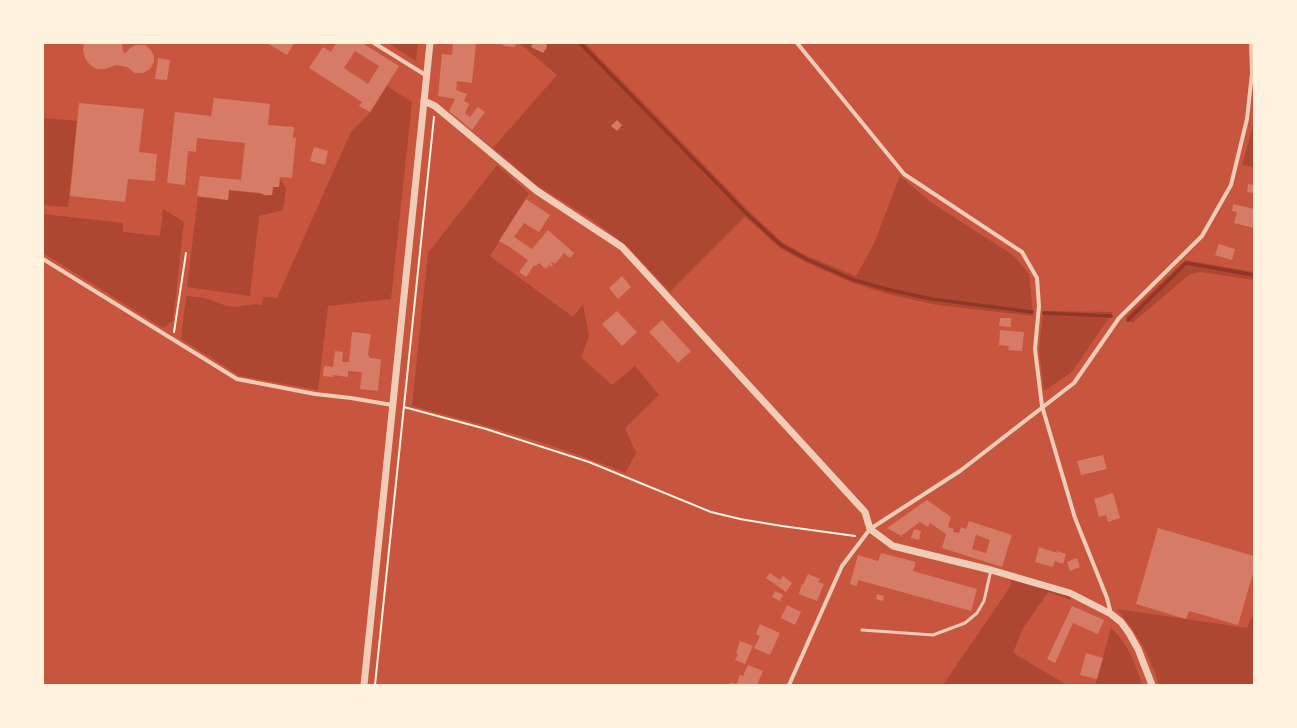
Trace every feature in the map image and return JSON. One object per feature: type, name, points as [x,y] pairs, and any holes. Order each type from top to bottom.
[{"type":"street","points":[[374,43],[427,76]]},
{"type":"street","points":[[364,685],[430,43]]},
{"type":"street","points":[[797,43],[904,174],[1022,252],[1037,278],[1039,306],[1034,349],[1042,406],[1075,518],[1107,598],[1111,614]]},
{"type":"street","points":[[789,685],[842,566],[862,537],[870,529],[960,471],[1042,406],[1074,383],[1119,318],[1202,236],[1231,185],[1247,119],[1252,73],[1251,43]]},
{"type":"street","points":[[424,101],[435,106],[537,191],[622,247],[865,512],[870,529],[893,546],[991,570],[1070,593],[1111,614],[1121,622],[1129,633],[1138,649],[1152,685]]},
{"type":"street","points":[[43,259],[237,379],[315,394],[351,398],[392,406]]},
{"type":"lane","points":[[862,630],[933,635],[965,623],[977,612],[984,601],[991,570]]},
{"type":"path","points":[[375,685],[435,106]]},
{"type":"path","points":[[173,339],[186,253]]},
{"type":"path","points":[[392,406],[404,407],[486,429],[589,462],[712,512],[740,519],[862,537]]},
{"type":"shaded area","points":[[388,43],[418,43],[416,61]]},
{"type":"shaded area","points":[[519,43],[585,43],[750,212],[782,242],[807,256],[856,276],[873,246],[900,176],[932,203],[1013,255],[1029,274],[1033,316],[937,305],[888,294],[853,283],[805,262],[780,248],[745,217],[670,292],[628,247],[591,219],[535,184],[493,148],[557,75]]},
{"type":"shaded area","points":[[387,86],[412,102],[391,299],[328,306],[318,390],[240,376],[181,339],[186,296],[205,298],[234,307],[255,304],[262,305],[263,297],[277,298],[351,132],[370,113]]},
{"type":"shaded area","points":[[1254,117],[1254,167],[1242,165],[1252,130]]},
{"type":"shaded area","points":[[43,118],[77,121],[68,207],[43,205]]},
{"type":"shaded area","points":[[497,165],[529,193],[490,256],[573,317],[583,304],[589,336],[581,357],[612,385],[635,366],[659,395],[625,428],[636,453],[625,473],[546,444],[412,406],[428,253]]},
{"type":"shaded area","points":[[280,179],[286,188],[283,210],[259,216],[250,296],[187,287],[198,197],[228,200],[229,190],[263,194],[264,196],[272,195],[273,187],[279,187]]},
{"type":"shaded area","points":[[163,209],[184,222],[173,321],[163,328],[43,253],[43,214],[123,223],[123,232],[160,236]]},
{"type":"shaded area","points":[[1185,260],[1254,272],[1254,280],[1201,272],[1190,274],[1132,323],[1125,317]]},
{"type":"shaded area","points":[[1043,311],[1113,312],[1072,372],[1044,391],[1039,351]]},
{"type":"shaded area","points":[[1011,580],[1042,587],[1071,597],[1071,600],[1048,592],[1022,630],[1013,653],[1067,685],[943,685],[1010,587]]},
{"type":"shaded area","points":[[1117,609],[1247,628],[1254,612],[1254,685],[1159,685],[1147,654],[1130,626]]},
{"type":"shaded area","points":[[1111,628],[1122,640],[1134,661],[1142,685],[1095,685]]},
{"type":"building","points":[[84,43],[122,43],[123,52],[126,53],[130,48],[136,45],[145,45],[151,50],[154,56],[154,62],[150,69],[143,73],[135,73],[127,67],[116,65],[105,69],[97,69],[90,65],[85,58],[83,50]]},
{"type":"building","points":[[267,43],[294,43],[287,55]]},
{"type":"building","points":[[336,43],[362,43],[399,66],[370,112],[359,106],[362,102],[309,68],[323,47],[331,52]],"holes":[[[355,51],[379,66],[368,84],[344,68]]]},
{"type":"building","points":[[453,43],[476,43],[472,83],[457,81],[456,90],[467,94],[464,101],[469,104],[465,113],[470,117],[478,107],[485,112],[472,130],[449,111],[455,99],[438,96],[442,54],[452,55]]},
{"type":"building","points":[[499,43],[516,43],[515,47],[505,46]]},
{"type":"building","points":[[533,43],[546,43],[547,47],[543,53],[531,47]]},
{"type":"building","points":[[158,58],[170,60],[167,80],[155,79]]},
{"type":"building","points":[[214,98],[270,104],[268,125],[294,127],[293,138],[296,138],[292,178],[280,177],[279,187],[273,187],[272,195],[229,190],[228,200],[197,196],[200,176],[241,180],[245,143],[197,138],[196,152],[188,151],[185,185],[167,183],[175,112],[211,116]]},
{"type":"building","points":[[79,103],[144,109],[139,152],[157,154],[155,181],[128,179],[125,202],[70,196]]},
{"type":"building","points":[[617,120],[622,125],[617,131],[611,126]]},
{"type":"building","points":[[314,147],[328,151],[325,165],[310,161]]},
{"type":"building","points":[[1248,184],[1254,185],[1254,193],[1247,192]]},
{"type":"building","points":[[526,199],[550,215],[539,232],[524,223],[514,237],[532,249],[548,230],[574,253],[570,258],[564,253],[555,264],[552,262],[551,263],[553,265],[551,267],[549,265],[546,269],[539,263],[536,266],[534,265],[526,277],[519,272],[528,260],[499,241]]},
{"type":"building","points":[[1233,204],[1254,209],[1254,228],[1234,223],[1237,212],[1232,211]]},
{"type":"building","points":[[1219,244],[1235,249],[1232,260],[1215,255]]},
{"type":"building","points":[[622,276],[631,287],[618,299],[609,288]]},
{"type":"building","points":[[617,311],[637,332],[622,346],[602,324]]},
{"type":"building","points":[[1000,318],[1011,318],[1011,327],[999,326]]},
{"type":"building","points":[[662,320],[691,351],[678,363],[649,332]]},
{"type":"building","points":[[1000,330],[1024,332],[1022,351],[1008,350],[1009,346],[999,345]]},
{"type":"building","points":[[352,332],[371,334],[368,354],[370,358],[381,359],[378,391],[360,389],[362,372],[348,371],[348,377],[333,375],[333,377],[323,376],[324,366],[333,367],[335,351],[343,352],[342,362],[349,362]]},
{"type":"building","points":[[1103,455],[1107,469],[1081,475],[1077,461]]},
{"type":"building","points":[[1113,493],[1120,518],[1108,522],[1106,515],[1099,517],[1094,499]]},
{"type":"building","points":[[927,500],[951,517],[948,527],[954,529],[953,532],[959,533],[961,527],[966,529],[969,521],[1012,535],[1002,567],[942,548],[946,534],[930,523],[928,527],[920,522],[901,536],[887,528]],"holes":[[[976,535],[990,540],[986,553],[972,549]]]},
{"type":"building","points":[[1158,528],[1254,556],[1254,570],[1238,625],[1189,611],[1186,619],[1136,604]]},
{"type":"building","points":[[914,529],[921,531],[919,540],[911,538]]},
{"type":"building","points":[[1039,547],[1057,553],[1057,551],[1066,554],[1063,564],[1055,561],[1053,567],[1035,562]]},
{"type":"building","points":[[881,553],[916,562],[913,571],[977,589],[971,611],[858,580],[857,586],[850,584],[858,555],[878,561]]},
{"type":"building","points":[[1077,558],[1080,567],[1070,571],[1067,562]]},
{"type":"building","points":[[770,573],[780,580],[783,576],[792,583],[786,592],[766,578]]},
{"type":"building","points":[[808,574],[820,579],[818,582],[824,584],[817,601],[799,594],[802,584],[803,585]]},
{"type":"building","points":[[775,591],[783,595],[780,601],[772,597]]},
{"type":"building","points":[[877,594],[884,596],[883,601],[876,599]]},
{"type":"building","points":[[787,605],[801,612],[795,625],[781,618]]},
{"type":"building","points":[[1072,606],[1104,620],[1098,634],[1073,623],[1055,663],[1047,659]]},
{"type":"building","points":[[760,624],[780,633],[770,655],[754,648],[760,636],[756,634]]},
{"type":"building","points":[[740,641],[753,646],[745,664],[735,660],[738,654],[736,653]]},
{"type":"building","points":[[1086,653],[1103,658],[1097,679],[1080,675]]},
{"type":"building","points":[[748,665],[763,671],[757,685],[736,685],[740,675],[743,676]]},
{"type":"waterway","points":[[580,43],[745,212],[781,245],[808,260],[854,280],[890,290],[932,299],[1032,312]]},
{"type":"waterway","points":[[1128,320],[1186,263],[1254,275]]},
{"type":"waterway","points":[[1044,313],[1111,316]]}]
